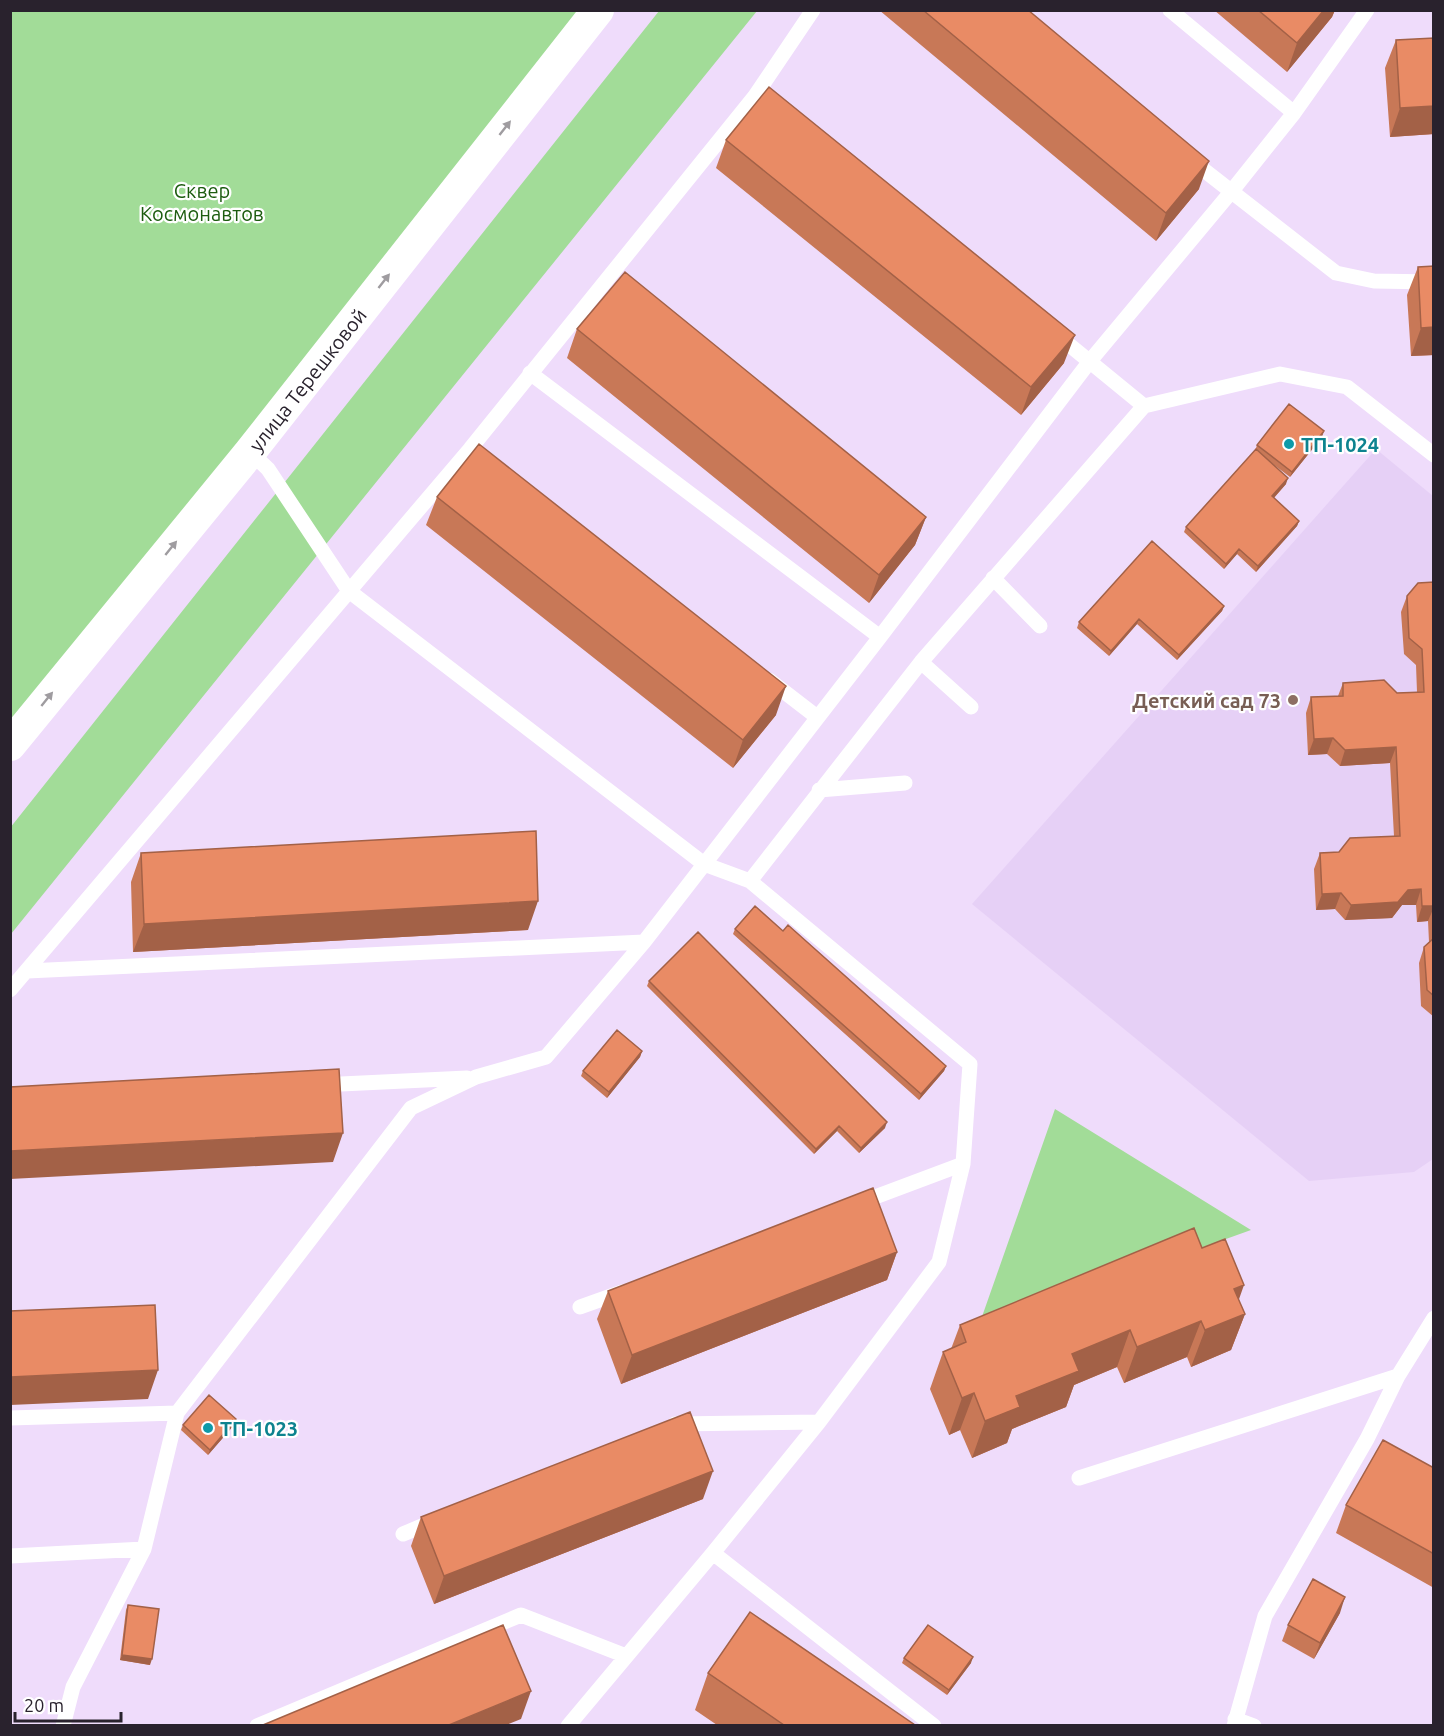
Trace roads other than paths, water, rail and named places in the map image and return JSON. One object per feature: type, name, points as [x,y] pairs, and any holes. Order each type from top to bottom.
[{"type":"street","name":"улица Терешковой","points":[[10,745],[250,452],[598,10]]},
{"type":"lane","points":[[10,990],[349,591],[475,452],[530,373],[759,100],[813,10]]},
{"type":"lane","points":[[1170,10],[1294,112]]},
{"type":"lane","points":[[63,1725],[73,1687],[144,1549],[177,1413],[411,1108],[476,1077],[546,1057],[644,942],[1090,361],[1231,192],[1294,112],[1367,10]]},
{"type":"lane","points":[[1176,148],[1336,273],[1374,281],[1434,282]]},
{"type":"lane","points":[[1044,324],[1144,406]]},
{"type":"lane","points":[[530,373],[880,637]]},
{"type":"lane","points":[[750,881],[921,662],[1144,406],[1280,374],[1347,387],[1434,455]]},
{"type":"lane","points":[[250,452],[268,470],[349,591],[704,864],[750,881],[970,1064],[963,1164],[939,1262],[819,1422],[713,1553],[568,1725]]},
{"type":"lane","points":[[993,578],[1040,626]]},
{"type":"lane","points":[[921,662],[970,707]]},
{"type":"lane","points":[[760,674],[817,717]]},
{"type":"lane","points":[[819,790],[905,783]]},
{"type":"lane","points":[[27,971],[644,942]]},
{"type":"lane","points":[[309,1086],[476,1077]]},
{"type":"lane","points":[[842,1209],[963,1164]]},
{"type":"lane","points":[[580,1307],[635,1287]]},
{"type":"lane","points":[[1254,1725],[1235,1722],[1265,1616],[1372,1442],[1398,1376],[1434,1318]]},
{"type":"lane","points":[[1079,1478],[1398,1376]]},
{"type":"lane","points":[[10,1418],[177,1413]]},
{"type":"lane","points":[[661,1428],[672,1424],[819,1422]]},
{"type":"lane","points":[[403,1534],[446,1516]]},
{"type":"lane","points":[[10,1556],[144,1549]]},
{"type":"lane","points":[[713,1553],[934,1725]]},
{"type":"lane","points":[[257,1725],[521,1615],[626,1656]]},
{"type":"place","name":"ТП-1024","points":[[1289,444]]},
{"type":"place","name":"Детский сад 73","points":[[1293,700]]},
{"type":"place","name":"ТП-1023","points":[[208,1428]]},
{"type":"park label","name":"Сквер Космонавтов","points":[[202,202]]}]
